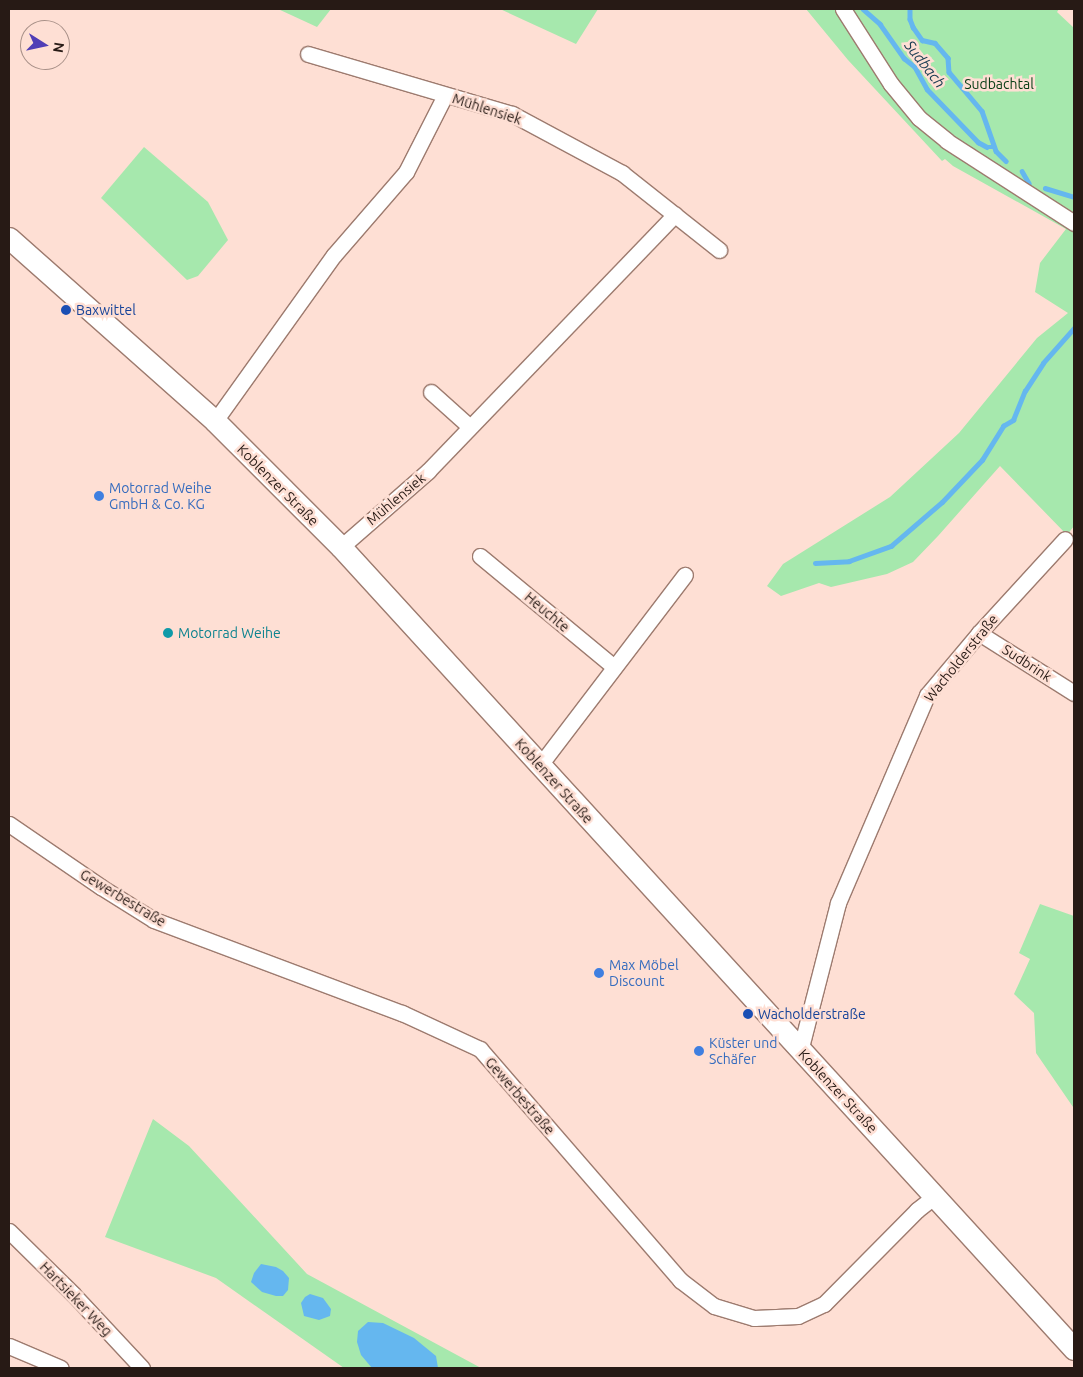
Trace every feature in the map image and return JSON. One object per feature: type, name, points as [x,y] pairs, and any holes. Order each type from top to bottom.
[{"type":"main road","name":"Koblenzer Straße","points":[[9,238],[215,421],[340,547],[800,1051],[936,1196],[1074,1350]]},
{"type":"street","points":[[842,9],[891,84],[919,118],[947,141],[1074,223]]},
{"type":"street","name":"Mühlensiek","points":[[308,54],[512,114],[622,173],[719,250]]},
{"type":"street","points":[[215,421],[334,255],[406,172],[444,95]]},
{"type":"street","name":"Mühlensiek","points":[[340,547],[428,471],[675,214]]},
{"type":"street","points":[[431,392],[470,427]]},
{"type":"street","name":"Wacholderstraße","points":[[800,1051],[838,904],[927,696],[979,633],[1065,539]]},
{"type":"street","name":"Heuchte","points":[[480,556],[614,668]]},
{"type":"street","points":[[540,765],[685,575]]},
{"type":"street","name":"Sudbrink","points":[[979,633],[1074,694]]},
{"type":"street","name":"Gewerbestraße","points":[[9,824],[100,887],[154,920],[402,1013],[480,1048],[680,1280],[714,1306],[754,1318],[798,1316],[824,1304],[917,1210],[936,1196]]},
{"type":"street","name":"Hartsieker Weg","points":[[9,1230],[73,1294],[142,1368]]},
{"type":"street","points":[[9,1346],[61,1368]]},
{"type":"green space","points":[[278,9],[331,9],[317,27]]},
{"type":"green space","points":[[500,9],[598,9],[576,44]]},
{"type":"green space","name":"Sudbachtal","points":[[806,9],[1059,9],[1057,12],[1074,28],[1074,526],[1067,535],[1000,466],[913,562],[887,574],[831,587],[819,583],[781,596],[767,586],[783,564],[890,497],[959,433],[1037,338],[1068,313],[1035,292],[1040,263],[1066,229],[953,166],[945,159],[942,161],[848,60]]},
{"type":"green space","points":[[144,147],[208,202],[228,240],[198,276],[187,280],[101,198]]},
{"type":"green space","points":[[1040,904],[1074,916],[1073,1107],[1036,1053],[1034,1013],[1014,994],[1030,959],[1019,953]]},
{"type":"green space","points":[[153,1119],[189,1146],[307,1274],[481,1368],[344,1368],[216,1278],[105,1237]]},
{"type":"water","points":[[261,1264],[276,1267],[289,1278],[288,1290],[283,1296],[262,1292],[251,1282],[254,1273]]},
{"type":"water","points":[[310,1294],[323,1298],[331,1309],[330,1316],[319,1320],[304,1316],[301,1303]]},
{"type":"water","points":[[368,1322],[383,1323],[414,1338],[436,1356],[438,1368],[372,1368],[361,1355],[357,1342],[358,1331]]},
{"type":"waterway","name":"Sudbach","points":[[863,9],[880,24],[904,58],[915,67],[927,89],[978,142],[987,147],[994,147]]},
{"type":"waterway","name":"Sudbach","points":[[910,9],[910,19],[913,27],[922,40],[935,43],[948,58],[949,72],[982,111],[996,151],[1006,161]]},
{"type":"waterway","name":"Sudbach","points":[[1022,171],[1029,183]]},
{"type":"waterway","name":"Sudbach","points":[[1045,188],[1074,197]]},
{"type":"waterway","points":[[815,563],[849,561],[891,546],[942,502],[982,460],[1003,426],[1013,420],[1025,391],[1043,363],[1074,328]]},
{"type":"place","name":"Baxwittel","points":[[66,310]]},
{"type":"place","name":"Motorrad Weihe GmbH & Co. KG","points":[[99,496]]},
{"type":"place","name":"Motorrad Weihe","points":[[168,633]]},
{"type":"place","name":"Max Möbel Discount","points":[[599,973]]},
{"type":"place","name":"Wacholderstraße","points":[[748,1014]]},
{"type":"place","name":"Küster und Schäfer","points":[[699,1051]]}]
